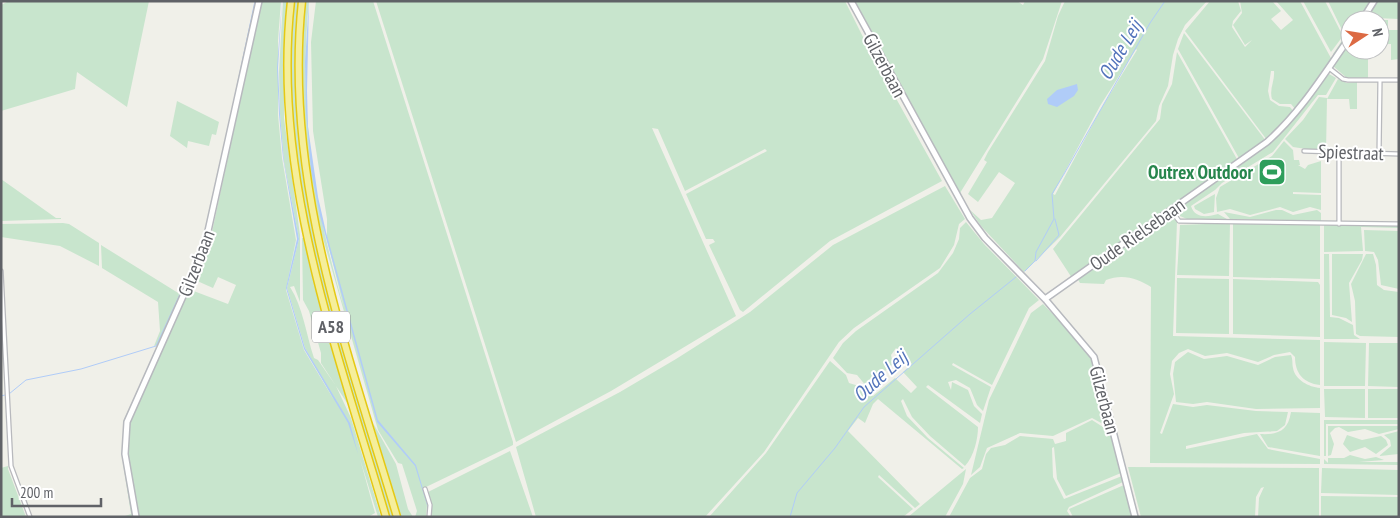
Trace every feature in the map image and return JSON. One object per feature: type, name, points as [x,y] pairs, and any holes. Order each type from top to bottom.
[{"type":"highway","name":"A58","points":[[291,1],[288,91],[296,178],[311,252],[386,517]]},
{"type":"highway","name":"A58","points":[[302,1],[298,49],[298,112],[310,201],[325,268],[397,517]]},
{"type":"street","name":"Gilzerbaan","points":[[136,517],[125,454],[127,421],[204,249],[259,1]]},
{"type":"street","name":"Gilzerbaan","points":[[851,1],[948,183],[959,196],[969,219],[984,238],[1025,276],[1088,348],[1097,365],[1135,517]]},
{"type":"street","name":"Oude Rielsebaan","points":[[1045,299],[1278,132],[1306,101],[1340,52]]},
{"type":"street","points":[[1329,68],[1344,79],[1399,80]]},
{"type":"street","points":[[1379,154],[1380,80]]},
{"type":"street","name":"Spiestraat","points":[[1304,151],[1339,154],[1399,154]]},
{"type":"street","points":[[1339,154],[1339,224]]},
{"type":"street","points":[[1171,210],[1179,221],[1183,223],[1230,221],[1399,224]]},
{"type":"street","points":[[1,271],[11,466],[30,517]]},
{"type":"street","points":[[426,489],[430,505],[429,517]]},
{"type":"green space","points":[[9,1],[149,1],[127,107],[77,72],[75,89],[1,111],[1,5]]},
{"type":"green space","points":[[261,1],[281,1],[278,40],[278,115],[282,158],[296,240],[286,290],[304,350],[334,400],[305,348],[287,288],[299,239],[284,162],[280,114],[279,72],[283,1],[288,1],[284,118],[300,235],[300,302],[294,286],[290,287],[301,312],[314,358],[318,360],[336,386],[351,418],[381,517],[378,517],[360,459],[375,513],[368,517],[137,517],[127,462],[127,428],[178,311],[191,290],[228,304],[236,285],[218,277],[213,288],[195,280],[208,251]]},
{"type":"green space","points":[[294,1],[299,1],[295,52],[296,105],[299,148],[308,205],[325,278],[394,517],[389,517],[386,509],[348,384],[315,259],[302,196],[294,132],[291,67]]},
{"type":"green space","points":[[305,1],[309,1],[306,80],[311,156],[324,232],[344,308],[327,240],[327,219],[313,131],[311,42],[316,1],[373,1],[513,442],[513,445],[426,487],[428,517],[427,505],[426,517],[415,517],[417,511],[402,464],[398,463],[378,430],[316,214],[306,158],[301,95]]},
{"type":"green space","points":[[376,1],[845,1],[873,57],[942,181],[830,241],[743,312],[740,310],[709,245],[715,242],[713,239],[706,239],[686,194],[767,151],[765,149],[685,191],[658,129],[652,128],[736,316],[611,391],[516,442]]},
{"type":"green space","points":[[855,1],[1017,1],[1023,5],[1025,1],[1062,1],[1043,59],[960,193]]},
{"type":"green space","points":[[1065,1],[1207,1],[1185,25],[1178,39],[1173,55],[1168,86],[1159,106],[1156,121],[1060,237],[1024,272],[981,226],[970,210],[981,220],[992,218],[1015,183],[999,172],[978,202],[968,194],[987,162],[984,160],[988,152],[1045,61],[1058,16]],"holes":[[[1137,50],[1102,107],[1055,195],[1053,194],[1100,106]]]},
{"type":"green space","points":[[1210,1],[1238,1],[1241,11],[1233,21],[1232,27],[1245,47],[1252,40],[1245,45],[1233,25],[1242,13],[1240,1],[1273,2],[1281,11],[1271,19],[1281,30],[1293,20],[1276,1],[1300,1],[1332,60],[1296,110],[1291,104],[1280,104],[1272,99],[1274,71],[1271,71],[1268,91],[1270,100],[1279,106],[1290,107],[1294,112],[1267,140],[1185,31]]},
{"type":"green space","points":[[1303,1],[1325,1],[1340,30],[1340,40],[1331,52]]},
{"type":"green space","points":[[1328,1],[1371,1],[1365,10],[1340,10],[1340,26]]},
{"type":"green space","points":[[1376,1],[1399,1],[1399,19],[1390,19],[1390,10],[1369,10]]},
{"type":"green space","points":[[1390,30],[1399,30],[1399,59],[1391,60]]},
{"type":"green space","points":[[1184,33],[1266,141],[1240,160],[1178,49]]},
{"type":"green space","points":[[1340,44],[1340,47],[1334,56],[1333,54]]},
{"type":"green space","points":[[1177,52],[1238,161],[1072,278],[1053,249],[1160,119],[1162,104],[1172,84]]},
{"type":"green space","points":[[1340,55],[1340,60],[1368,60],[1368,79],[1348,79],[1333,66]]},
{"type":"green space","points":[[1329,74],[1336,78],[1326,95],[1318,95],[1273,152],[1222,183],[1191,206],[1199,215],[1218,214],[1227,219],[1187,219],[1180,216],[1180,207],[1278,135]]},
{"type":"green space","points":[[1338,79],[1347,83],[1357,82],[1357,109],[1350,109],[1349,99],[1327,99]]},
{"type":"green space","points":[[1319,97],[1327,98],[1326,152],[1293,147],[1285,139],[1303,120]]},
{"type":"green space","points":[[177,101],[219,122],[216,135],[212,134],[209,146],[188,141],[187,148],[170,136]]},
{"type":"green space","points":[[1284,141],[1293,150],[1294,160],[1299,160],[1300,165],[1298,165],[1305,169],[1308,165],[1321,161],[1321,193],[1293,192],[1293,194],[1321,195],[1321,210],[1310,207],[1293,212],[1280,207],[1250,215],[1230,209],[1217,212],[1216,198],[1220,187],[1272,156]]},
{"type":"green space","points":[[1,179],[56,218],[61,219],[2,221]]},
{"type":"green space","points":[[945,186],[965,219],[959,224],[954,245],[940,268],[854,328],[839,342],[764,452],[705,517],[536,517],[516,447],[620,392],[676,359],[750,312],[833,245]]},
{"type":"green space","points":[[1215,194],[1214,212],[1204,214],[1195,209],[1194,206]]},
{"type":"green space","points":[[1282,210],[1293,215],[1317,210],[1321,213],[1321,221],[1230,219],[1224,212],[1250,217]]},
{"type":"green space","points":[[1167,214],[1177,221],[1173,336],[1320,340],[1320,385],[1309,382],[1301,376],[1295,363],[1295,357],[1290,352],[1274,355],[1258,362],[1227,353],[1205,356],[1188,349],[1179,353],[1172,361],[1170,374],[1174,394],[1160,433],[1162,434],[1173,404],[1193,407],[1207,405],[1256,411],[1288,412],[1285,425],[1277,431],[1244,433],[1186,446],[1186,449],[1257,434],[1268,449],[1320,459],[1320,464],[1150,463],[1151,287],[1136,279],[1125,277],[1106,280],[1104,284],[1080,283],[1077,278]]},
{"type":"green space","points":[[966,222],[984,244],[1039,300],[1029,308],[992,385],[953,363],[952,365],[991,387],[983,411],[977,405],[970,388],[956,380],[948,382],[951,390],[952,382],[968,390],[974,406],[982,414],[980,423],[928,385],[926,387],[978,427],[975,447],[965,466],[930,436],[912,417],[903,399],[901,401],[907,416],[928,438],[964,468],[962,469],[878,399],[873,404],[865,423],[858,418],[848,431],[920,504],[915,508],[879,475],[878,477],[913,509],[903,517],[709,517],[766,453],[830,361],[846,375],[849,383],[862,387],[873,396],[895,378],[911,393],[917,387],[903,372],[912,364],[896,348],[891,355],[893,364],[867,387],[857,375],[847,373],[833,358],[843,343],[856,331],[938,273],[953,253],[959,239],[960,228]]},
{"type":"green space","points":[[1230,223],[1229,276],[1177,275],[1180,225]]},
{"type":"green space","points":[[1233,223],[1320,224],[1320,279],[1233,277]]},
{"type":"green space","points":[[1,224],[69,224],[99,243],[99,266],[60,246],[1,237]]},
{"type":"green space","points":[[1324,225],[1399,225],[1399,228],[1361,227],[1363,251],[1324,252]]},
{"type":"green space","points":[[1364,230],[1399,231],[1399,289],[1381,285],[1378,260],[1374,252],[1365,251]]},
{"type":"green space","points":[[302,238],[304,238],[349,406],[321,363],[321,353],[309,311],[303,300]]},
{"type":"green space","points":[[101,245],[183,296],[160,344],[154,346],[160,331],[158,302],[102,268]]},
{"type":"green space","points":[[1324,254],[1329,254],[1330,317],[1339,318],[1353,325],[1354,335],[1360,339],[1324,339]]},
{"type":"green space","points":[[1332,254],[1363,254],[1362,260],[1349,283],[1352,322],[1346,318],[1332,315]]},
{"type":"green space","points":[[1366,254],[1373,254],[1376,265],[1377,285],[1384,290],[1399,292],[1399,337],[1360,336],[1356,334],[1355,301],[1351,284]]},
{"type":"green space","points":[[1177,278],[1229,279],[1229,334],[1176,333]]},
{"type":"green space","points":[[1233,279],[1318,282],[1320,285],[1320,337],[1233,334]]},
{"type":"green space","points":[[1043,304],[1076,338],[1091,358],[1109,423],[1103,424],[1092,418],[1053,436],[1020,433],[987,448],[980,467],[971,475],[989,400],[1031,313]]},
{"type":"green space","points":[[1324,342],[1366,343],[1365,386],[1324,386]]},
{"type":"green space","points":[[1369,343],[1399,343],[1399,387],[1368,386]]},
{"type":"green space","points":[[159,348],[128,415],[123,438],[123,422],[156,349]]},
{"type":"green space","points":[[1188,352],[1204,359],[1227,356],[1258,365],[1275,357],[1291,355],[1294,372],[1297,376],[1307,384],[1320,388],[1320,408],[1256,409],[1207,402],[1193,404],[1176,402],[1173,374],[1175,362]]},
{"type":"green space","points":[[1324,389],[1365,389],[1365,418],[1325,417]]},
{"type":"green space","points":[[1368,389],[1399,389],[1399,418],[1368,418]]},
{"type":"green space","points":[[1291,412],[1320,413],[1320,456],[1268,447],[1260,434],[1272,434],[1281,431],[1285,428]]},
{"type":"green space","points":[[1092,420],[1103,427],[1110,426],[1121,473],[1066,496],[1057,479],[1054,447],[1052,448],[1053,477],[1064,499],[1122,476],[1123,482],[1069,507],[1067,511],[1071,517],[949,517],[970,478],[982,469],[986,454],[991,448],[1005,445],[1020,436],[1053,439],[1055,444],[1066,441],[1066,433]]},
{"type":"green space","points":[[1324,420],[1399,420],[1399,424],[1326,424],[1326,456],[1324,456]]},
{"type":"green space","points":[[373,423],[396,464],[408,509],[413,517],[400,517]]},
{"type":"green space","points":[[1328,426],[1399,426],[1399,429],[1379,434],[1365,429],[1348,432],[1339,427],[1335,428],[1330,433],[1334,444],[1331,455],[1328,456]]},
{"type":"green space","points":[[1399,431],[1399,454],[1379,456],[1391,446],[1390,440],[1384,435]]},
{"type":"green space","points":[[1347,435],[1362,440],[1381,436],[1388,445],[1376,454],[1365,447],[1350,452],[1343,444]]},
{"type":"green space","points":[[123,438],[134,517],[122,517],[131,514],[123,463]]},
{"type":"green space","points":[[510,451],[533,517],[429,517],[431,504],[428,492]]},
{"type":"green space","points":[[1350,455],[1365,459],[1376,457],[1384,460],[1359,462],[1399,462],[1399,465],[1324,464],[1324,459],[1328,463],[1328,458],[1344,458]]},
{"type":"green space","points":[[8,466],[26,517],[1,517],[1,468]]},
{"type":"green space","points":[[1128,467],[1319,468],[1319,517],[1258,517],[1259,498],[1264,487],[1261,488],[1256,497],[1255,517],[1141,517]]},
{"type":"green space","points":[[1322,468],[1399,470],[1399,495],[1321,493]]},
{"type":"green space","points":[[966,469],[963,484],[945,517],[908,517]]},
{"type":"green space","points":[[1124,485],[1132,517],[1073,517],[1069,509]]},
{"type":"green space","points":[[1321,496],[1399,497],[1399,517],[1321,517]]},
{"type":"water","points":[[282,1],[278,68],[280,114],[284,162],[299,239],[287,288],[305,348],[350,423],[358,454],[348,423],[304,349],[286,288],[297,239],[283,158],[279,114],[277,68]]},
{"type":"water","points":[[309,1],[308,127],[318,197],[326,232],[378,420],[416,465],[428,506],[427,517],[427,505],[415,466],[377,422],[320,216],[311,170],[306,112],[305,62]]},
{"type":"water","points":[[1077,84],[1078,90],[1074,96],[1057,107],[1048,104],[1047,99],[1057,90]]},
{"type":"waterway","points":[[228,129],[255,1]]},
{"type":"waterway","name":"Oude Leij","points":[[1025,271],[1035,261],[1036,252],[1054,219],[1052,194],[1150,23],[1165,1]]},
{"type":"waterway","name":"Oude Leij","points":[[1036,261],[1059,235],[1055,219]]},
{"type":"waterway","points":[[181,293],[193,269]]},
{"type":"waterway","name":"Oude Leij","points":[[790,517],[797,493],[835,448],[864,407],[970,314],[1016,277]]},
{"type":"waterway","points":[[9,394],[26,380],[81,369],[156,346],[180,294]]},
{"type":"waterway","points":[[1,396],[5,395]]},
{"type":"place","name":"Outrex Outdoor","points":[[1272,172]]}]
